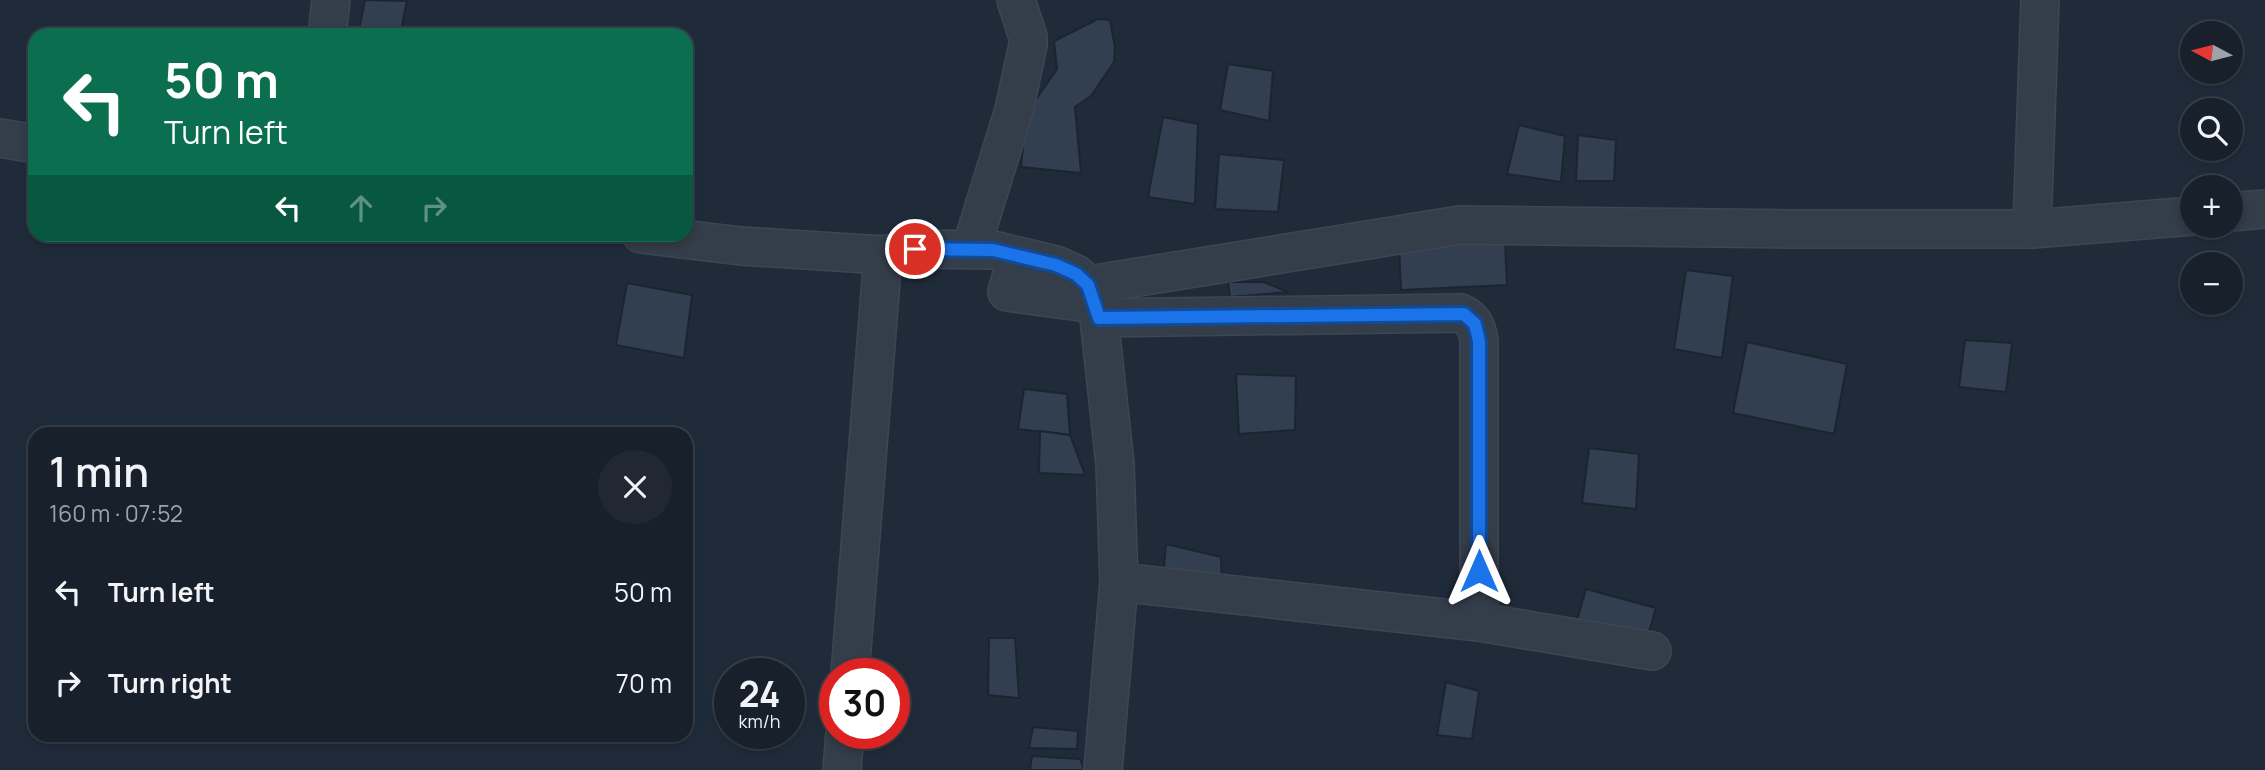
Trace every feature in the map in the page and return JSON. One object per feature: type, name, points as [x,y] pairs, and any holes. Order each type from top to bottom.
[{"type":"street","points":[[328,28],[331,0]]},
{"type":"street","points":[[971,249],[1014,110],[1028,45],[1016,0]]},
{"type":"street","points":[[2032,229],[2040,0]]},
{"type":"street","points":[[0,138],[28,143]]},
{"type":"street","points":[[2243,211],[2265,209]]},
{"type":"street","points":[[1095,302],[1460,225],[2032,229],[2180,217]]},
{"type":"street","points":[[693,240],[883,255],[915,249],[993,250],[1056,265],[1076,274],[1095,302],[1115,464],[1119,582],[1102,770]]},
{"type":"street","points":[[851,658],[883,255]]},
{"type":"street","points":[[1095,302],[1460,313],[1469,318],[1477,329],[1479,341],[1479,622]]},
{"type":"street","points":[[1119,582],[1479,622],[1652,651]]},
{"type":"street","points":[[842,770],[844,749]]},
{"type":"building","points":[[365,0],[407,1],[401,28],[359,28]]},
{"type":"building","points":[[1098,19],[1110,20],[1115,47],[1114,62],[1091,96],[1075,107],[1081,173],[1021,167],[1026,114],[1057,69],[1054,41]]},
{"type":"building","points":[[1228,64],[1273,71],[1269,121],[1220,110]]},
{"type":"building","points":[[1163,117],[1198,124],[1195,204],[1148,197]]},
{"type":"building","points":[[1519,125],[1565,136],[1561,182],[1507,174]]},
{"type":"building","points":[[1578,135],[1616,140],[1614,181],[1576,181]]},
{"type":"building","points":[[1219,154],[1284,160],[1278,212],[1215,209]]},
{"type":"building","points":[[1505,242],[1507,285],[1401,290],[1399,247]]},
{"type":"building","points":[[1686,270],[1733,276],[1722,358],[1674,349]]},
{"type":"building","points":[[1228,282],[1264,282],[1288,292],[1230,297]]},
{"type":"building","points":[[627,283],[692,295],[684,358],[616,345]]},
{"type":"building","points":[[1965,340],[2012,343],[2006,392],[1959,387]]},
{"type":"building","points":[[1747,342],[1847,364],[1834,434],[1733,413]]},
{"type":"building","points":[[1236,374],[1296,376],[1295,430],[1239,434]]},
{"type":"building","points":[[1024,389],[1067,394],[1070,435],[1018,429]]},
{"type":"building","points":[[1040,431],[1070,435],[1085,475],[1039,473]]},
{"type":"building","points":[[1589,448],[1639,454],[1636,509],[1582,503]]},
{"type":"building","points":[[1166,544],[1221,557],[1222,586],[1163,579]]},
{"type":"building","points":[[1586,589],[1656,608],[1647,639],[1577,620]]},
{"type":"building","points":[[989,638],[1015,638],[1019,698],[988,695]]},
{"type":"building","points":[[1446,682],[1479,691],[1472,739],[1437,735]]},
{"type":"building","points":[[1033,727],[1078,731],[1077,749],[1029,748]]},
{"type":"building","points":[[1032,756],[1080,759],[1084,770],[1030,770]]},
{"type":"route","points":[[915,249],[993,250],[1056,265],[1076,274],[1088,285],[1099,318],[1464,314],[1475,324],[1479,341],[1479,571]]}]
